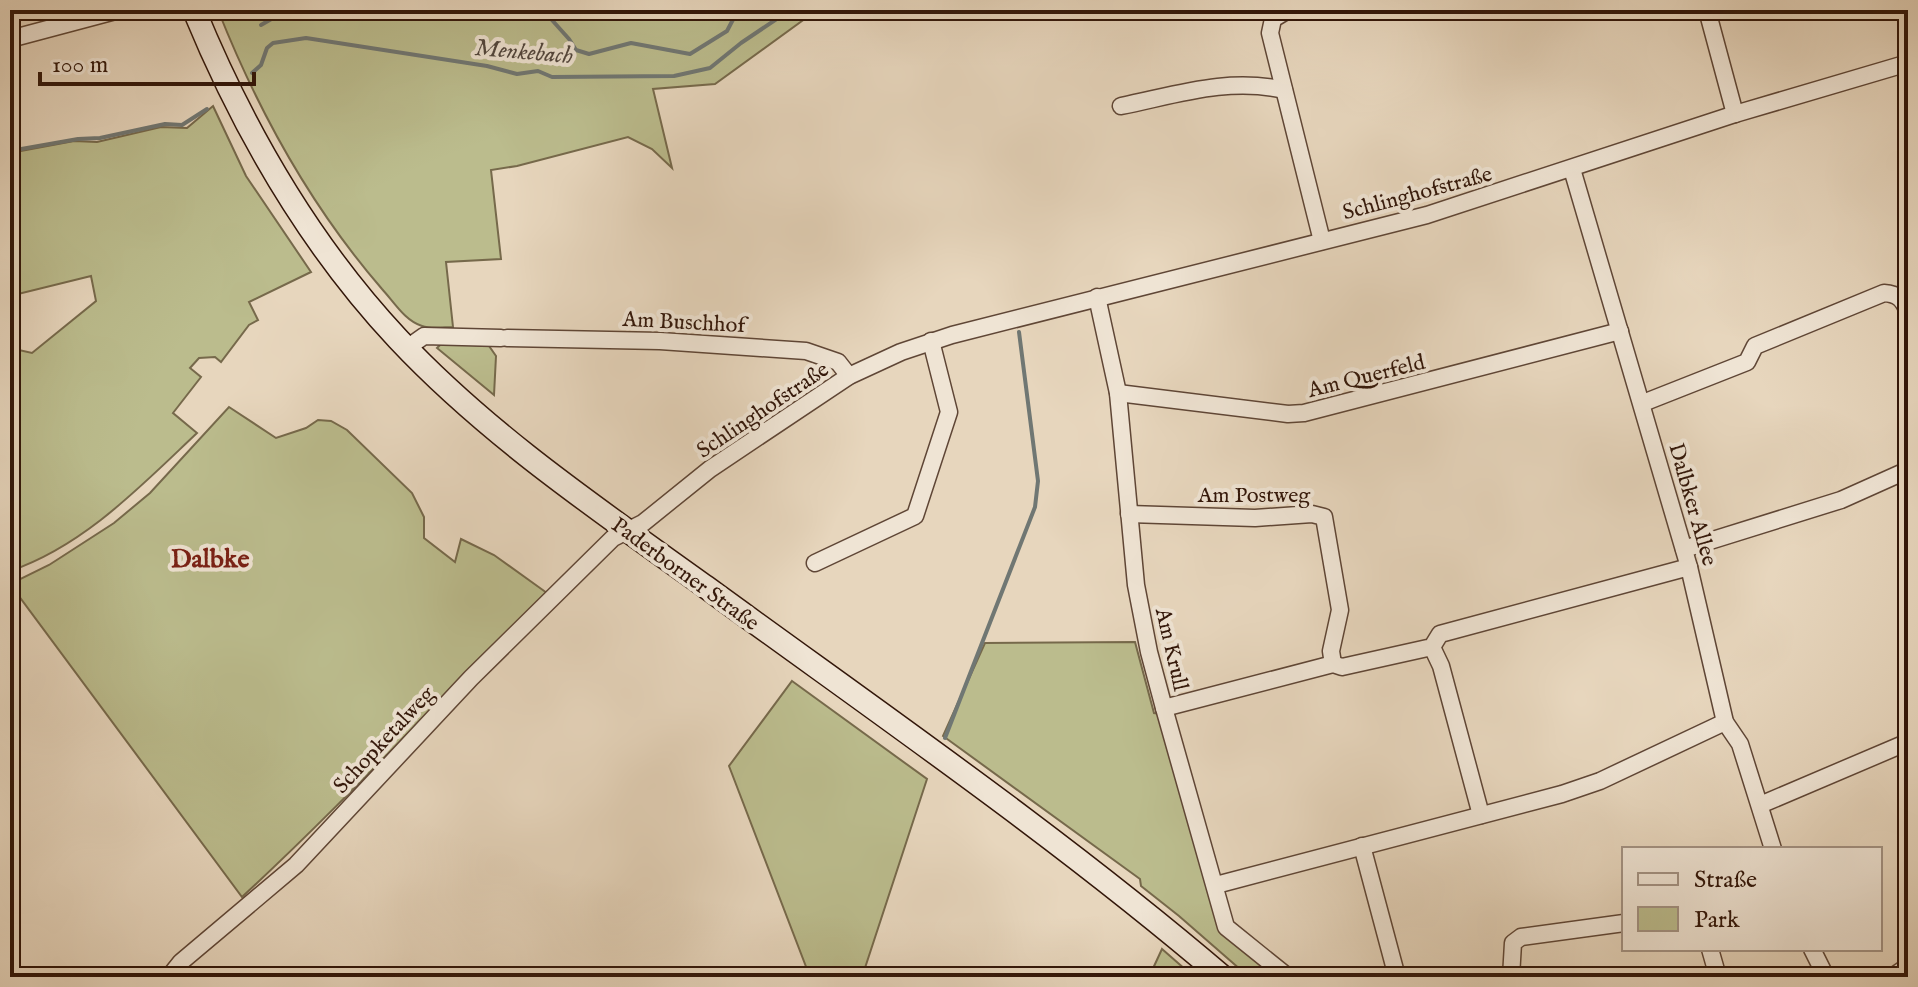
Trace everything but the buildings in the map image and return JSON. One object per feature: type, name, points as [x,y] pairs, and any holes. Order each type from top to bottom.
[{"type":"main road","name":"Paderborner Straße","points":[[194,10],[229,91],[308,225],[352,285],[407,348],[489,424],[628,530],[1115,887],[1223,977]]},
{"type":"street","points":[[10,39],[119,10]]},
{"type":"street","points":[[1707,10],[1735,114]]},
{"type":"street","points":[[1275,13],[1270,33],[1322,241]]},
{"type":"street","name":"Schlinghofstraße","points":[[628,530],[653,516],[710,469],[775,423],[849,376],[931,341],[1427,215],[1735,114],[1908,63]]},
{"type":"street","points":[[1121,106],[1232,84],[1258,84],[1284,90]]},
{"type":"street","name":"Dalbker Allee","points":[[1572,169],[1689,567],[1725,722],[1740,744],[1772,847]]},
{"type":"street","points":[[1643,403],[1747,362],[1755,346],[1884,293],[1896,294],[1908,312]]},
{"type":"street","name":"Am Krull","points":[[1097,297],[1118,393],[1136,585],[1164,708],[1226,927],[1288,977]]},
{"type":"street","name":"Am Querfeld","points":[[1118,393],[1288,414],[1304,413],[1620,331]]},
{"type":"street","name":"Am Buschhof","points":[[407,348],[424,336],[673,342],[806,351],[838,362],[849,376]]},
{"type":"street","points":[[815,563],[915,516],[949,412],[931,341]]},
{"type":"street","points":[[1684,549],[1841,500],[1908,470]]},
{"type":"street","name":"Am Postweg","points":[[1129,514],[1255,518],[1312,514],[1324,517],[1340,610],[1331,651],[1333,664]]},
{"type":"street","name":"Schopketalweg","points":[[169,977],[181,962],[296,865],[471,678],[613,538],[628,530]]},
{"type":"street","points":[[1164,708],[1333,664],[1342,667],[1432,647],[1440,634],[1689,567]]},
{"type":"street","points":[[1432,647],[1441,666],[1481,815]]},
{"type":"street","points":[[1216,885],[1562,794],[1600,781],[1725,722]]},
{"type":"street","points":[[1760,805],[1908,742]]},
{"type":"street","points":[[1362,846],[1397,977]]},
{"type":"street","points":[[1511,977],[1513,943],[1521,937],[1622,923]]},
{"type":"street","points":[[1711,951],[1718,977]]},
{"type":"street","points":[[1813,951],[1826,977]]},
{"type":"street","points":[[1892,977],[1908,966]]},
{"type":"green space","points":[[218,10],[817,10],[715,84],[653,89],[672,168],[652,149],[628,137],[491,170],[501,259],[446,262],[453,327],[433,328],[416,324],[395,305],[356,258],[309,191],[269,121]]},
{"type":"green space","points":[[213,106],[246,176],[311,272],[249,302],[258,320],[249,325],[221,362],[215,357],[199,358],[190,368],[201,377],[173,413],[197,433],[133,493],[87,530],[37,560],[10,571],[10,348],[32,353],[96,301],[91,276],[10,296],[10,153],[74,141],[97,142],[161,127],[187,128]]},
{"type":"green space","points":[[442,343],[489,346],[496,356],[494,395],[437,348]]},
{"type":"green space","points":[[229,407],[276,438],[306,428],[318,420],[331,421],[347,430],[412,493],[424,517],[424,538],[455,562],[461,539],[494,555],[547,593],[242,897],[10,584],[49,565],[114,523],[150,493]]},
{"type":"green space","points":[[1135,642],[1154,713],[1161,714],[1221,929],[1280,977],[1249,977],[1141,886],[1140,879],[943,736],[985,643]]},
{"type":"green space","points":[[792,681],[927,779],[862,977],[810,977],[729,766]]},
{"type":"green space","points":[[1162,949],[1194,977],[1149,977]]},
{"type":"waterway","name":"Menkebach","points":[[261,25],[287,10]]},
{"type":"waterway","name":"Menkebach","points":[[543,10],[576,50],[589,54],[631,43],[690,54],[727,31],[738,10]]},
{"type":"waterway","name":"Menkebach","points":[[252,73],[261,65],[267,48],[273,43],[306,38],[487,66],[517,74],[538,71],[552,77],[674,76],[710,68],[790,10]]},
{"type":"waterway","points":[[961,16],[965,10]]},
{"type":"waterway","name":"Menkebach","points":[[10,151],[100,138],[165,124],[182,125],[207,109]]},
{"type":"waterway","points":[[945,738],[1035,507],[1038,481],[1019,332]]},
{"type":"district","name":"Dalbke","points":[[210,558]]}]
